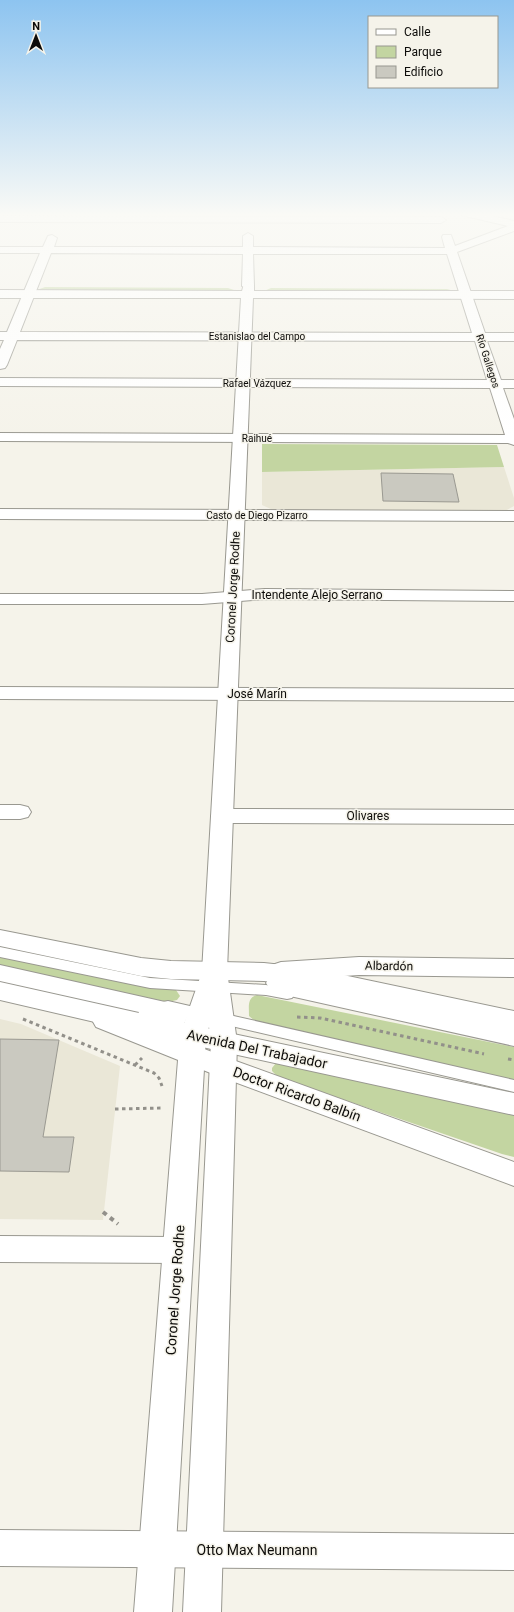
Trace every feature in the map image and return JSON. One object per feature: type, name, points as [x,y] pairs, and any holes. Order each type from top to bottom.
[{"type":"street","points":[[17,288],[30,290],[465,291],[514,295]]},
{"type":"street","points":[[465,291],[499,288]]},
{"type":"street","points":[[0,294],[30,290]]},
{"type":"street","points":[[0,365],[6,336],[30,290]]},
{"type":"street","name":"Coronel Jorge Rodhe","points":[[202,1612],[204,1549],[209,1038],[222,816],[247,290]]},
{"type":"street","name":"Río Gallegos","points":[[465,291],[514,440]]},
{"type":"street","name":"Estanislao del Campo","points":[[6,336],[514,337]]},
{"type":"street","name":"Rafael Vázquez","points":[[0,382],[514,384]]},
{"type":"street","name":"Raihué","points":[[0,437],[514,440]]},
{"type":"street","name":"Casto de Diego Pizarro","points":[[0,514],[514,516]]},
{"type":"street","name":"Intendente Alejo Serrano","points":[[0,599],[202,599],[266,594],[514,596]]},
{"type":"street","name":"José Marín","points":[[0,693],[514,695]]},
{"type":"street","name":"Olivares","points":[[222,816],[514,817]]},
{"type":"street","points":[[0,938],[213,982],[264,972],[333,981],[514,1020]]},
{"type":"street","name":"Albardón","points":[[264,972],[359,966],[514,968]]},
{"type":"street","points":[[0,974],[174,1012],[176,1018],[170,1020],[0,982]]},
{"type":"street","points":[[514,1031],[284,981],[277,983],[280,987],[514,1038]]},
{"type":"street","name":"Doctor Ricardo Balbín","points":[[0,991],[209,1038],[466,1156],[514,1174]]},
{"type":"street","name":"Coronel Jorge Rodhe","points":[[153,1612],[178,1250],[209,1038]]},
{"type":"street","name":"Avenida Del Trabajador","points":[[209,1038],[514,1104]]},
{"type":"street","points":[[466,1156],[514,1166]]},
{"type":"street","points":[[0,1249],[178,1250]]},
{"type":"street","name":"Otto Max Neumann","points":[[0,1548],[514,1552]]},
{"type":"lane","points":[[0,952],[132,980],[213,982],[282,992],[514,1042]]},
{"type":"lane","points":[[0,969],[209,1038],[514,1086]]},
{"type":"path","points":[[290,1016],[320,1018],[491,1055]]},
{"type":"path","points":[[20,1018],[154,1073],[159,1078],[163,1093]]},
{"type":"path","points":[[135,1065],[144,1056]]},
{"type":"path","points":[[506,1058],[514,1060]]},
{"type":"path","points":[[162,1116],[163,1101]]},
{"type":"path","points":[[115,1108],[163,1108]]},
{"type":"path","points":[[103,1212],[120,1226]]},
{"type":"shaded area","points":[[504,467],[514,498],[514,506],[505,511],[273,510],[262,505],[262,472]]},
{"type":"shaded area","points":[[0,1019],[21,1024],[120,1066],[103,1220],[0,1219]]},
{"type":"green space","points":[[42,288],[229,288],[234,290],[37,290]]},
{"type":"green space","points":[[270,288],[311,288],[447,289],[454,291],[264,291]]},
{"type":"green space","points":[[262,444],[497,445],[504,467],[262,472]]},
{"type":"green space","points":[[0,955],[176,990],[180,996],[177,1000],[168,1002],[0,966]]},
{"type":"green space","points":[[257,995],[514,1047],[514,1081],[256,1022],[249,1016],[249,1006],[250,1000]]},
{"type":"green space","points":[[276,1063],[514,1113],[514,1157],[278,1077],[272,1071],[272,1068]]},
{"type":"building","points":[[381,473],[453,474],[459,502],[383,501]]},
{"type":"building","points":[[0,1039],[59,1040],[43,1137],[74,1137],[69,1172],[0,1171]]}]
